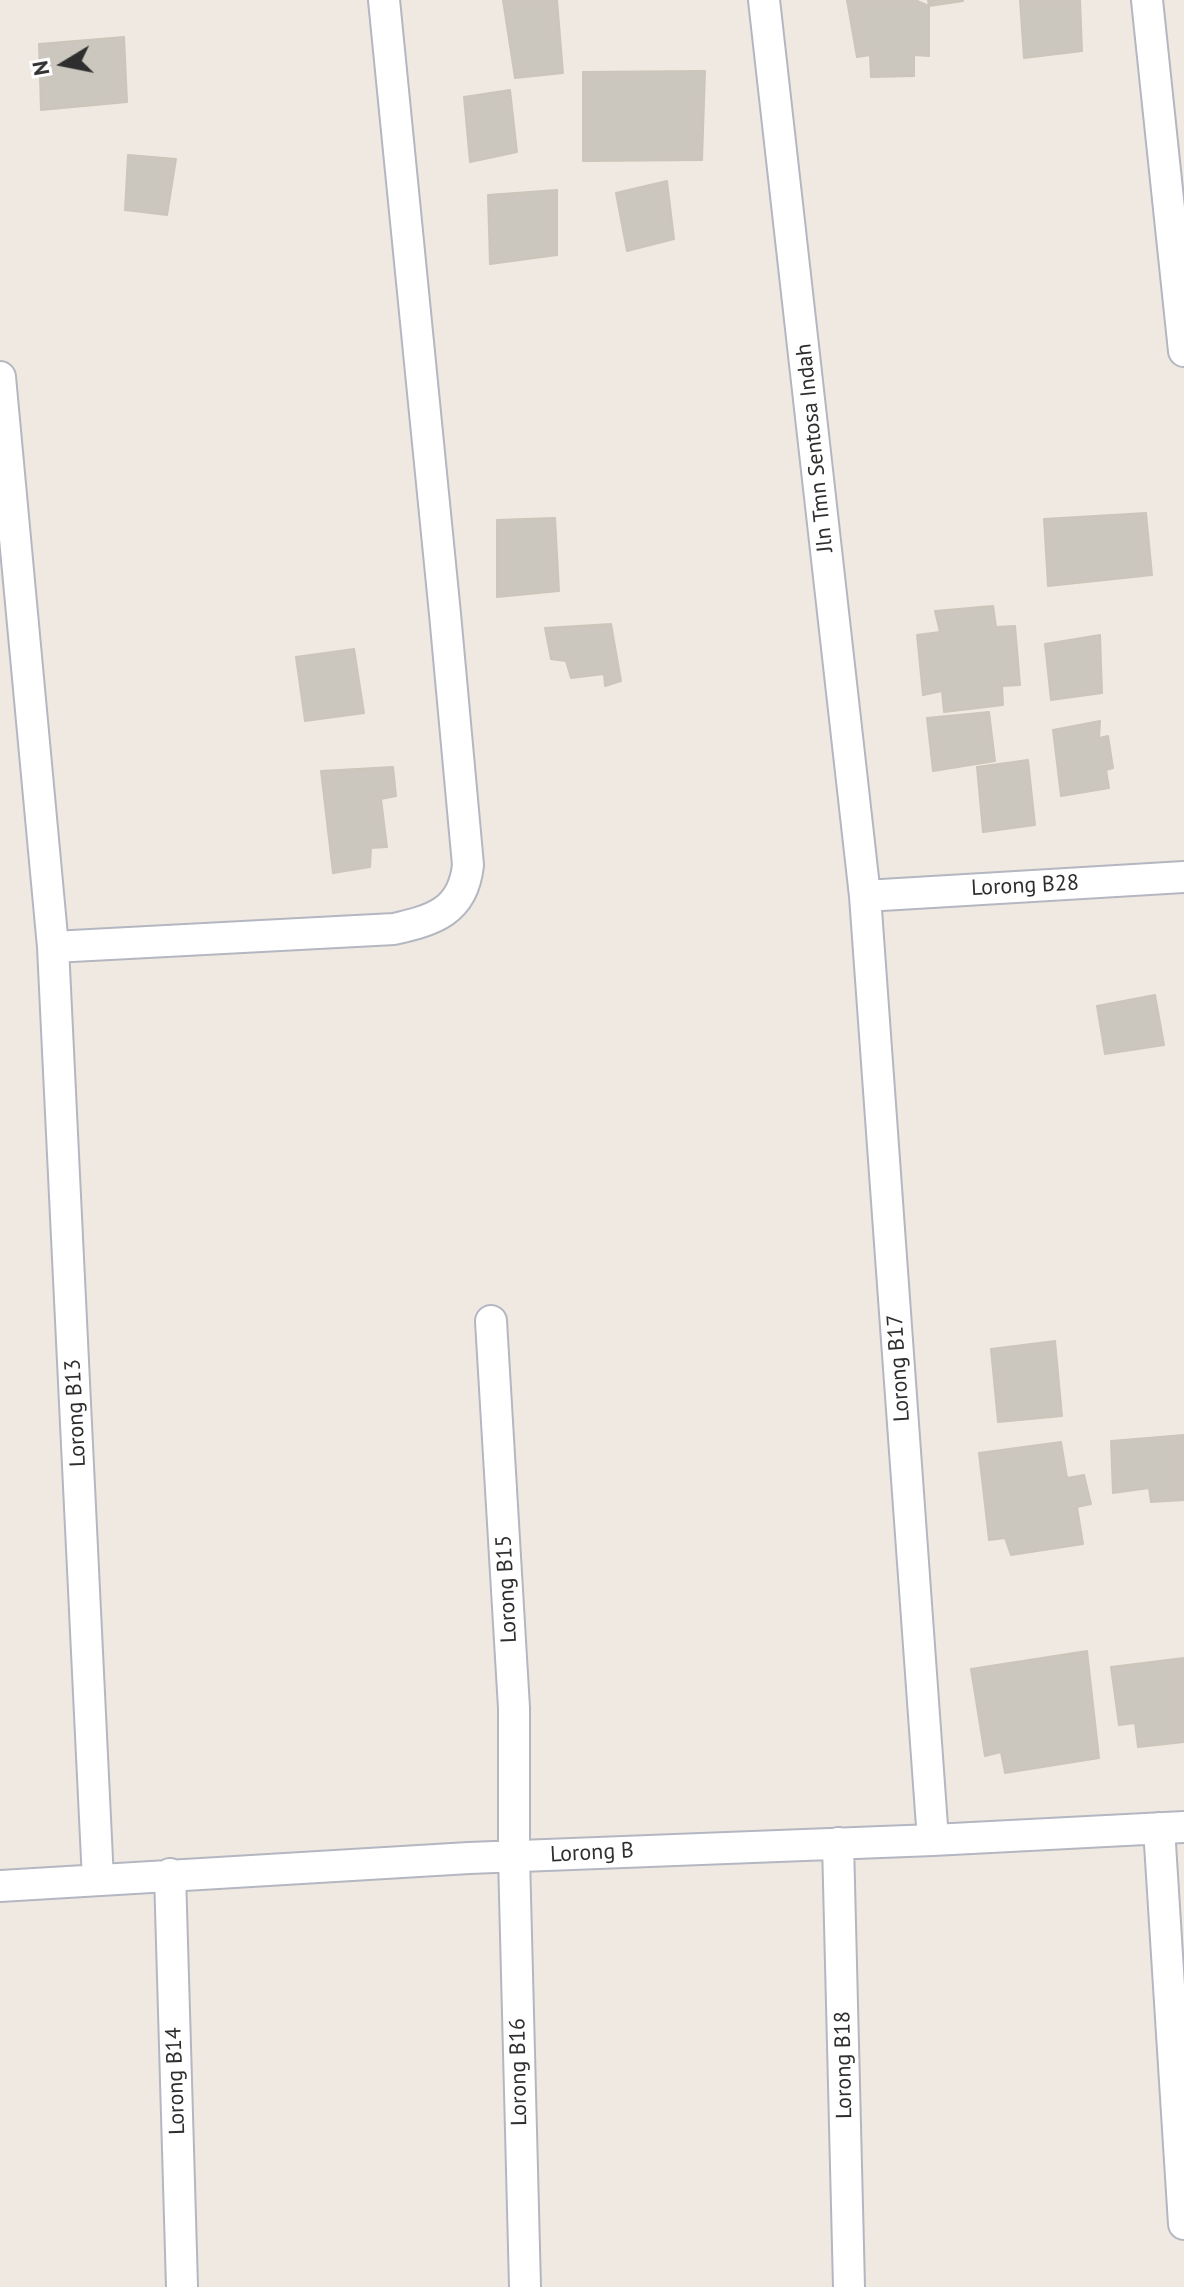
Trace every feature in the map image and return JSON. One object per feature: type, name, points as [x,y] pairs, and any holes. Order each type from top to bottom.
[{"type":"street","points":[[53,947],[394,929],[429,921],[446,911],[466,879],[468,865],[445,614],[384,0]]},
{"type":"street","name":"Jln Tmn Sentosa Indah","points":[[764,0],[865,896]]},
{"type":"street","points":[[1147,0],[1184,351]]},
{"type":"street","name":"Lorong B13","points":[[0,377],[53,947],[98,1880]]},
{"type":"street","name":"Lorong B28","points":[[865,896],[1184,877]]},
{"type":"street","name":"Lorong B17","points":[[865,896],[933,1840]]},
{"type":"street","name":"Lorong B15","points":[[491,1321],[514,1708],[514,1857]]},
{"type":"street","points":[[1172,1828],[1184,2224]]},
{"type":"street","name":"Lorong B","points":[[0,1886],[170,1874],[1172,1828]]},
{"type":"street","name":"Lorong B18","points":[[838,1843],[849,2287]]},
{"type":"street","name":"Lorong B16","points":[[514,1857],[525,2287]]},
{"type":"street","name":"Lorong B14","points":[[170,1874],[182,2287]]},
{"type":"building","points":[[503,0],[557,0],[563,73],[515,78]]},
{"type":"building","points":[[847,0],[915,0],[929,6],[929,56],[914,55],[914,76],[871,77],[870,55],[857,57]]},
{"type":"building","points":[[928,0],[963,0],[963,1],[929,6]]},
{"type":"building","points":[[1020,0],[1080,0],[1082,51],[1024,58]]},
{"type":"building","points":[[124,37],[127,102],[41,110],[39,44]]},
{"type":"building","points":[[705,71],[702,160],[583,161],[583,72]]},
{"type":"building","points":[[510,90],[517,152],[470,162],[464,97]]},
{"type":"building","points":[[128,155],[176,159],[167,215],[125,210]]},
{"type":"building","points":[[667,181],[674,239],[627,251],[616,193]]},
{"type":"building","points":[[557,190],[557,255],[490,264],[488,195]]},
{"type":"building","points":[[1146,513],[1152,575],[1048,586],[1044,519]]},
{"type":"building","points":[[555,518],[559,591],[497,597],[497,520]]},
{"type":"building","points":[[993,606],[996,627],[1015,626],[1020,685],[1002,686],[1003,705],[944,712],[942,691],[923,695],[917,635],[940,632],[935,611]]},
{"type":"building","points":[[611,624],[621,681],[605,686],[604,674],[571,678],[566,661],[551,659],[545,628]]},
{"type":"building","points":[[1100,635],[1102,693],[1051,700],[1045,644]]},
{"type":"building","points":[[354,649],[364,713],[305,721],[296,657]]},
{"type":"building","points":[[989,712],[995,761],[933,771],[927,718]]},
{"type":"building","points":[[1100,721],[1099,738],[1108,736],[1113,768],[1106,770],[1109,788],[1061,796],[1053,730]]},
{"type":"building","points":[[1028,760],[1035,825],[983,832],[977,767]]},
{"type":"building","points":[[393,767],[396,796],[381,799],[387,847],[371,848],[370,867],[333,873],[321,771]]},
{"type":"building","points":[[1155,995],[1164,1045],[1105,1054],[1097,1006]]},
{"type":"building","points":[[1055,1341],[1062,1416],[998,1422],[991,1349]]},
{"type":"building","points":[[1184,1435],[1184,1500],[1151,1502],[1149,1488],[1113,1493],[1111,1441]]},
{"type":"building","points":[[1061,1442],[1067,1478],[1084,1475],[1091,1504],[1077,1507],[1083,1544],[1011,1555],[1005,1538],[989,1540],[979,1453]]},
{"type":"building","points":[[1087,1651],[1099,1758],[1005,1773],[1001,1752],[985,1756],[971,1669]]},
{"type":"building","points":[[1184,1658],[1184,1742],[1138,1747],[1135,1723],[1119,1725],[1111,1667]]}]
